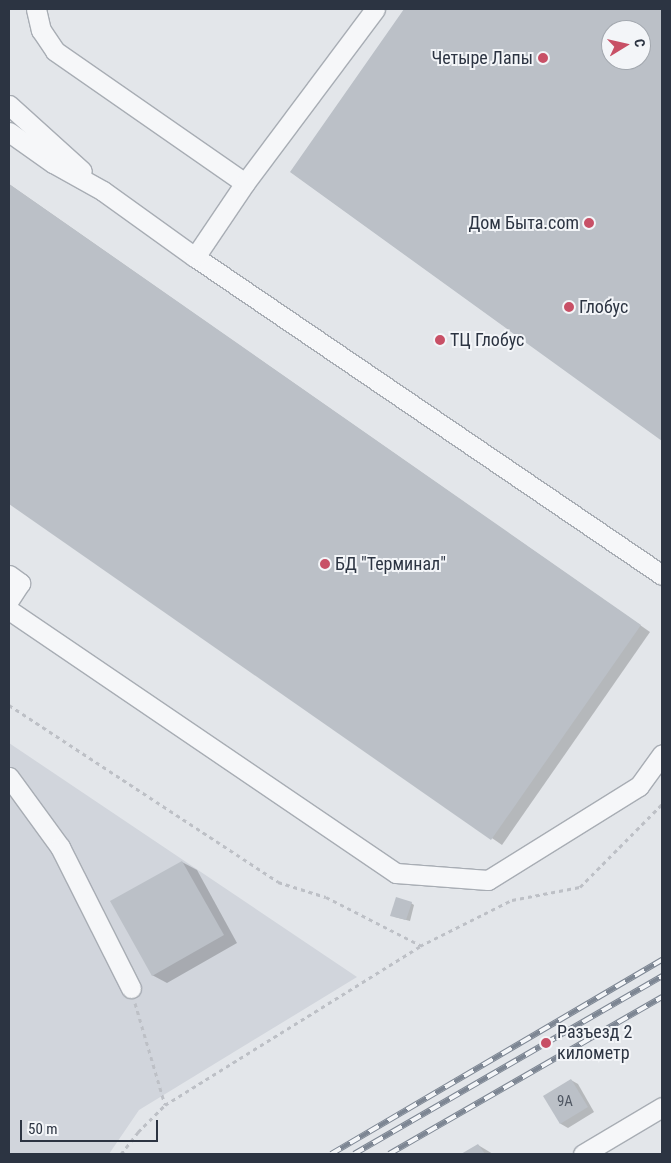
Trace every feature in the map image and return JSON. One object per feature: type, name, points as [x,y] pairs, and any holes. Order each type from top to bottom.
[{"type":"lane","points":[[36,9],[41,30],[54,51],[245,182]]},
{"type":"lane","points":[[195,258],[245,182],[375,9]]},
{"type":"lane","points":[[9,104],[103,191],[195,258],[662,575]]},
{"type":"lane","points":[[9,132],[53,163],[103,191]]},
{"type":"lane","points":[[637,558],[662,569]]},
{"type":"lane","points":[[9,575],[20,583],[9,600]]},
{"type":"lane","points":[[9,610],[396,872],[488,880],[639,786],[662,754]]},
{"type":"lane","points":[[9,777],[60,847],[131,988]]},
{"type":"lane","points":[[583,1154],[662,1107]]},
{"type":"path","points":[[9,704],[278,882],[326,897],[420,946]]},
{"type":"path","points":[[122,1154],[138,1132],[165,1105],[420,946],[512,900],[580,886],[662,804]]},
{"type":"path","points":[[131,988],[165,1105]]},
{"type":"shaded area","points":[[9,743],[357,977],[139,1110],[109,1154],[9,1154]]},
{"type":"building","name":"Глобус","points":[[404,9],[662,9],[662,441],[290,172]]},
{"type":"building","name":"БД \"Терминал\"","points":[[9,184],[641,625],[491,840],[9,504]]},
{"type":"building","points":[[182,861],[224,935],[152,976],[110,901]]},
{"type":"building","points":[[396,897],[412,902],[406,920],[390,916]]},
{"type":"building","points":[[571,1079],[588,1107],[560,1124],[543,1096]]},
{"type":"building","points":[[478,1144],[485,1154],[461,1154]]},
{"type":"railway","points":[[331,1154],[662,960]]},
{"type":"railway","points":[[354,1154],[662,976]]},
{"type":"railway","points":[[389,1154],[662,997]]},
{"type":"place","name":"Четыре Лапы","points":[[543,58]]},
{"type":"place","name":"Дом Быта.com","points":[[589,223]]},
{"type":"place","name":"Глобус","points":[[569,307]]},
{"type":"place","name":"ТЦ Глобус","points":[[440,340]]},
{"type":"place","name":"БД \"Терминал\"","points":[[325,564]]},
{"type":"place","name":"Разъезд 2 километр","points":[[546,1043]]}]
